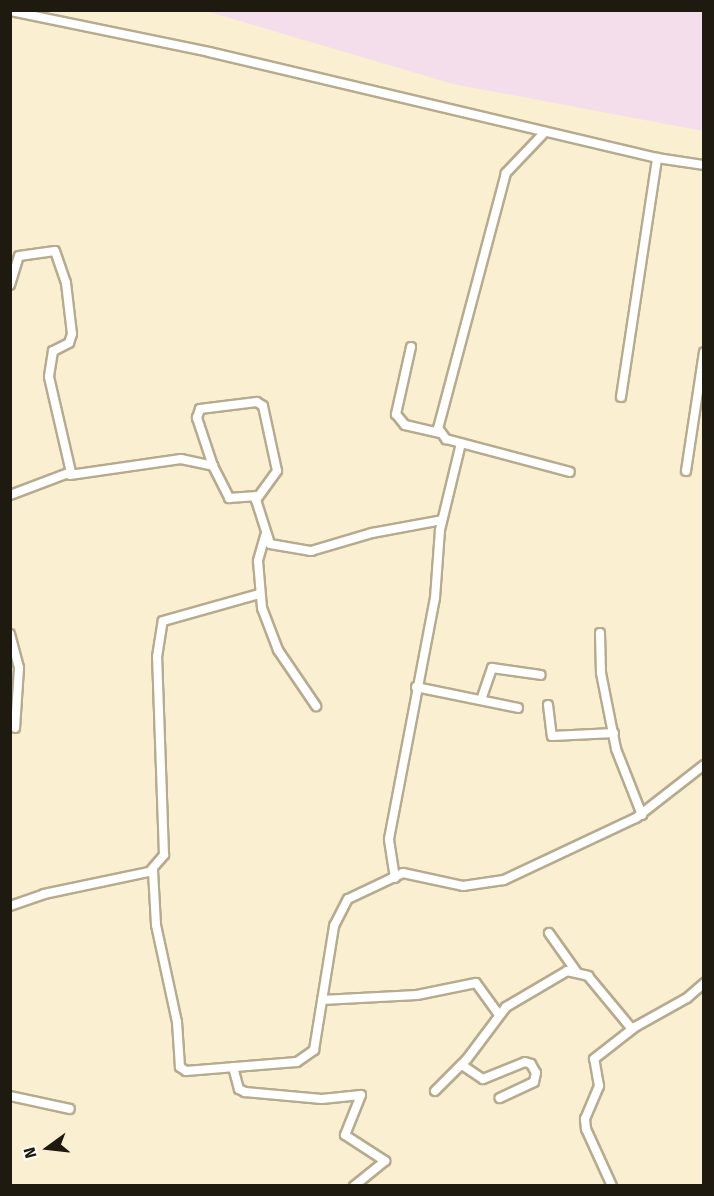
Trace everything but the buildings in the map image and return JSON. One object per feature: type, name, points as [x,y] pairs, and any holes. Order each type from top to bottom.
[{"type":"street","points":[[10,11],[220,55],[657,158],[704,165]]},
{"type":"street","points":[[439,433],[506,173],[545,132]]},
{"type":"street","points":[[621,397],[657,158]]},
{"type":"street","points":[[10,285],[15,261],[25,252],[53,250],[61,259],[72,334],[69,343],[52,353],[49,387],[70,475]]},
{"type":"street","points":[[411,347],[396,414],[405,426],[439,433],[461,443],[570,472]]},
{"type":"street","points":[[686,471],[700,393],[704,352]]},
{"type":"street","points":[[260,404],[278,473],[257,496],[229,498],[213,466],[197,418],[200,409],[260,404]]},
{"type":"street","points":[[395,878],[389,839],[397,811],[416,687],[435,598],[442,520],[461,443]]},
{"type":"street","points":[[10,495],[70,475],[171,459],[213,466]]},
{"type":"street","points":[[257,496],[265,536],[258,561],[259,594],[278,650],[315,706]]},
{"type":"street","points":[[265,536],[276,547],[312,551],[372,533],[442,520]]},
{"type":"street","points":[[10,906],[44,894],[151,870],[164,855],[157,657],[163,621],[259,594]]},
{"type":"street","points":[[600,633],[601,673],[624,778],[642,815]]},
{"type":"street","points":[[10,634],[19,668],[15,728]]},
{"type":"street","points":[[481,700],[492,668],[541,675]]},
{"type":"street","points":[[416,687],[518,708]]},
{"type":"street","points":[[548,705],[552,736],[614,733]]},
{"type":"street","points":[[151,870],[156,875],[156,925],[177,1022],[180,1067],[186,1071],[297,1062],[310,1055],[322,1000],[332,936],[348,899],[409,873],[475,886],[497,882],[642,815],[704,765]]},
{"type":"street","points":[[549,933],[576,971]]},
{"type":"street","points":[[435,1091],[462,1065],[499,1015],[515,1000],[567,971],[576,971],[588,976],[632,1029]]},
{"type":"street","points":[[322,1000],[417,995],[476,983],[499,1015]]},
{"type":"street","points":[[612,1185],[589,1141],[585,1119],[599,1086],[594,1059],[632,1029],[687,998],[704,983]]},
{"type":"street","points":[[462,1065],[483,1079],[525,1062],[531,1064],[536,1073],[534,1082],[499,1098]]},
{"type":"street","points":[[233,1067],[239,1089],[245,1092],[322,1099],[361,1095],[345,1135],[385,1161],[354,1185]]},
{"type":"street","points":[[10,1096],[70,1109]]},
{"type":"shaded area","points":[[206,11],[703,11],[703,131],[453,84]]}]
